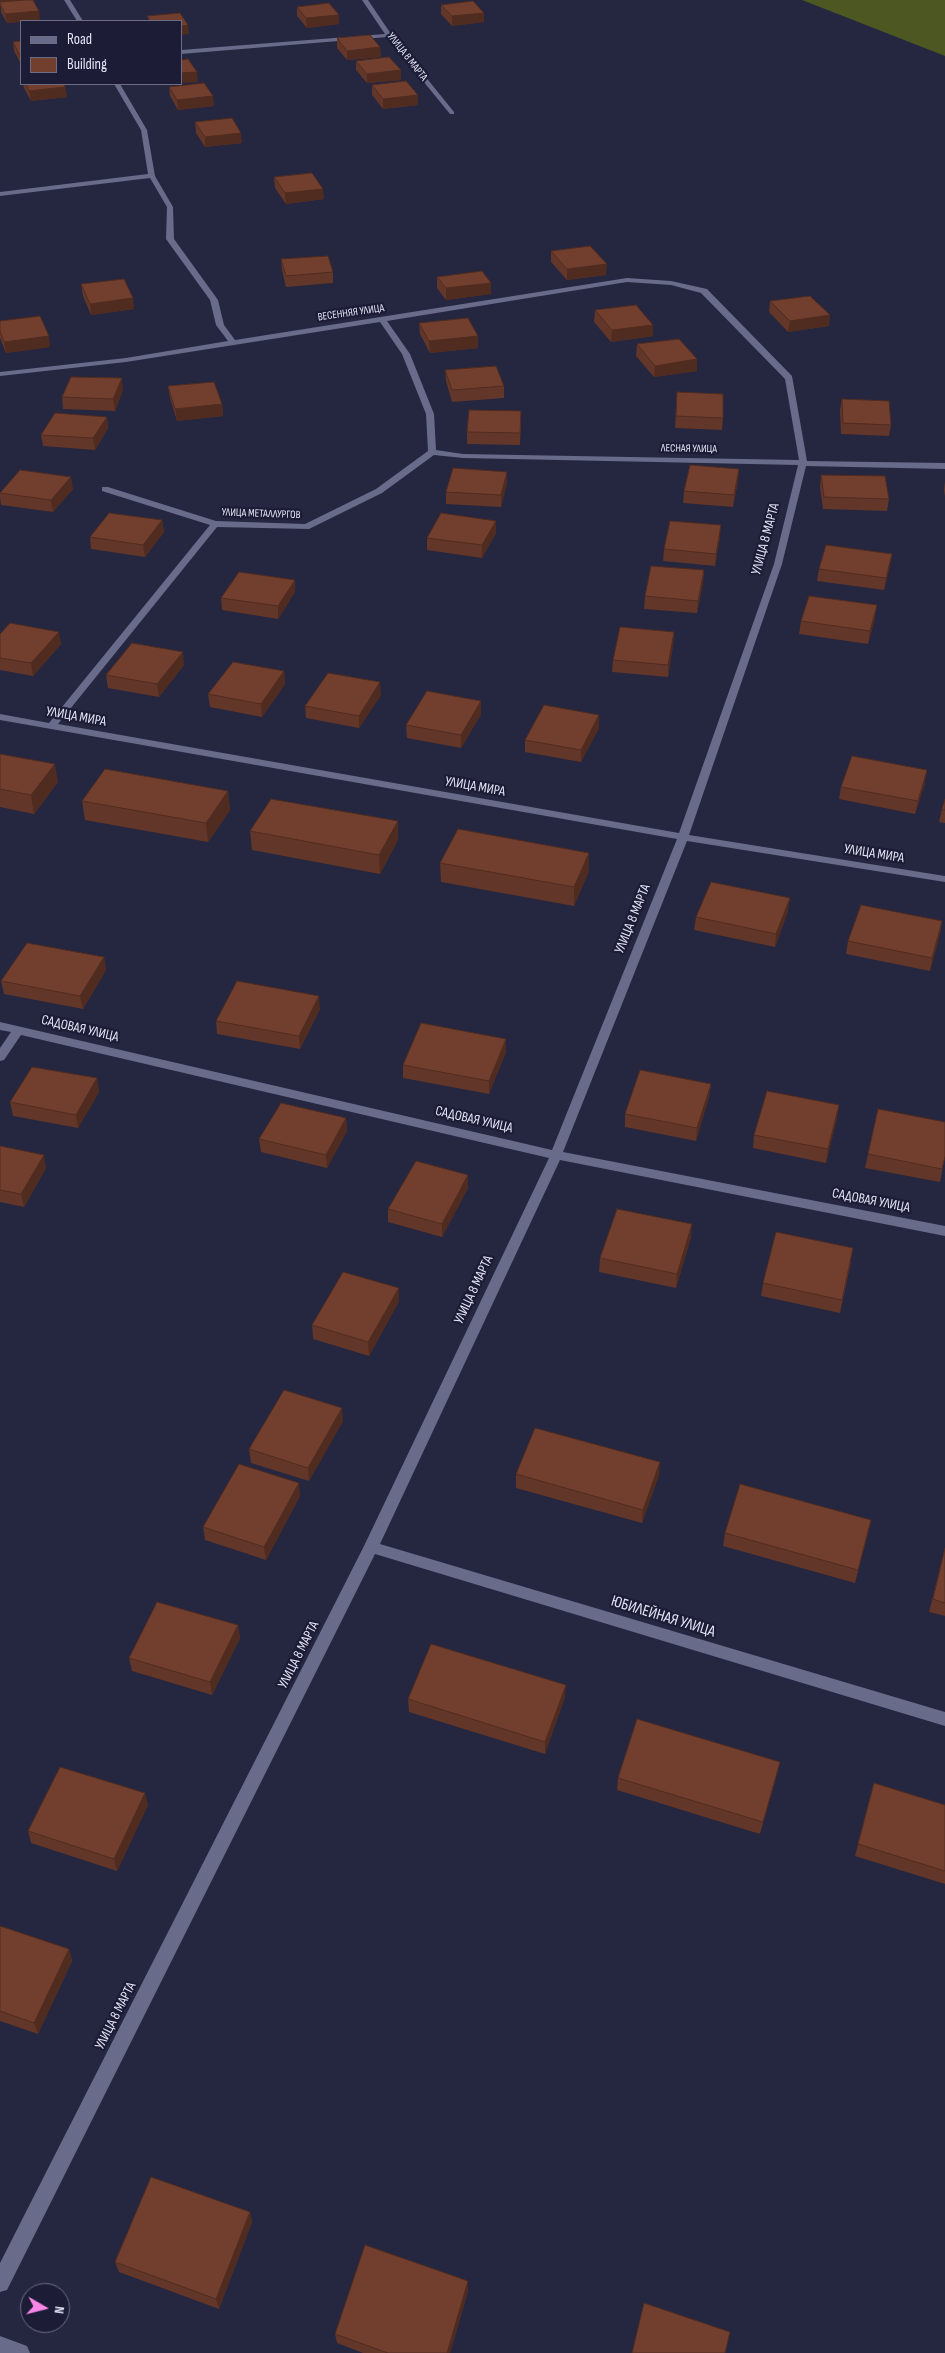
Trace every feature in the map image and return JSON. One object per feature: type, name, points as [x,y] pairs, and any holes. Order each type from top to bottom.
[{"type":"street","points":[[67,0],[79,20]]},
{"type":"street","name":"УЛИЦА 8 МАРТА","points":[[365,0],[389,35],[452,113]]},
{"type":"street","points":[[182,52],[389,35]]},
{"type":"street","points":[[118,85],[144,130],[152,176],[170,207],[170,239],[214,300],[220,325],[232,342]]},
{"type":"street","points":[[0,194],[152,176]]},
{"type":"street","name":"ВЕСЕННЯЯ УЛИЦА","points":[[0,374],[126,360],[627,280],[671,283],[704,291]]},
{"type":"street","name":"УЛИЦА 8 МАРТА","points":[[0,2283],[371,1547],[556,1155],[683,837],[778,564],[803,462],[789,378],[704,291]]},
{"type":"street","points":[[383,320],[406,354],[430,414],[432,452]]},
{"type":"street","name":"ЛЕСНАЯ УЛИЦА","points":[[432,452],[463,456],[945,466]]},
{"type":"street","name":"УЛИЦА МЕТАЛЛУРГОВ","points":[[51,726],[215,524],[306,527],[379,491],[432,452]]},
{"type":"street","points":[[105,489],[215,524]]},
{"type":"street","name":"УЛИЦА МИРА","points":[[0,718],[683,837],[945,879]]},
{"type":"street","name":"САДОВАЯ УЛИЦА","points":[[0,1026],[556,1155],[945,1231]]},
{"type":"street","points":[[0,1057],[18,1030]]},
{"type":"street","name":"ЮБИЛЕЙНАЯ УЛИЦА","points":[[371,1547],[945,1719]]},
{"type":"street","points":[[0,2346],[20,2353]]},
{"type":"green space","points":[[802,0],[945,0],[945,56]]},
{"type":"building","points":[[33,0],[39,11],[5,14],[0,4],[0,2]]},
{"type":"building","points":[[473,1],[484,13],[452,16],[441,5]]},
{"type":"building","points":[[329,3],[339,15],[306,18],[297,7]]},
{"type":"building","points":[[180,13],[188,25],[182,26],[182,20],[149,20],[147,16]]},
{"type":"building","points":[[370,35],[380,47],[347,51],[337,38]]},
{"type":"building","points":[[20,41],[20,54],[19,54],[13,42]]},
{"type":"building","points":[[389,57],[401,70],[367,74],[356,61]]},
{"type":"building","points":[[188,59],[197,72],[182,73],[182,60]]},
{"type":"building","points":[[406,81],[418,95],[383,99],[372,85]]},
{"type":"building","points":[[204,83],[213,96],[177,100],[169,87]]},
{"type":"building","points":[[26,85],[64,85],[65,87],[29,91]]},
{"type":"building","points":[[232,118],[241,133],[205,137],[195,122]]},
{"type":"building","points":[[312,173],[323,189],[285,193],[274,177]]},
{"type":"building","points":[[590,246],[607,264],[567,269],[551,251]]},
{"type":"building","points":[[328,256],[333,272],[286,276],[281,259]]},
{"type":"building","points":[[482,271],[491,283],[446,288],[437,277]]},
{"type":"building","points":[[124,279],[133,298],[90,304],[81,284]]},
{"type":"building","points":[[810,296],[830,315],[790,321],[770,301]]},
{"type":"building","points":[[636,305],[653,325],[612,330],[595,310]]},
{"type":"building","points":[[40,316],[49,336],[4,342],[0,331],[0,321]]},
{"type":"building","points":[[468,318],[478,336],[429,341],[419,323]]},
{"type":"building","points":[[679,339],[697,359],[655,366],[637,344]]},
{"type":"building","points":[[496,366],[504,386],[452,390],[445,370]]},
{"type":"building","points":[[71,377],[122,378],[113,399],[62,397]]},
{"type":"building","points":[[214,382],[222,404],[175,409],[168,386]]},
{"type":"building","points":[[677,392],[723,394],[723,418],[676,416]]},
{"type":"building","points":[[842,399],[889,401],[891,425],[843,423]]},
{"type":"building","points":[[469,410],[521,411],[520,433],[467,432]]},
{"type":"building","points":[[55,413],[107,417],[93,438],[41,435]]},
{"type":"building","points":[[690,465],[739,469],[734,495],[684,491]]},
{"type":"building","points":[[453,468],[507,472],[501,495],[446,492]]},
{"type":"building","points":[[20,470],[71,477],[51,500],[0,493]]},
{"type":"building","points":[[821,475],[885,476],[889,499],[824,497]]},
{"type":"building","points":[[109,513],[162,520],[143,545],[90,537]]},
{"type":"building","points":[[441,513],[496,521],[482,545],[427,538]]},
{"type":"building","points":[[670,521],[721,525],[716,554],[664,549]]},
{"type":"building","points":[[826,545],[892,554],[886,578],[819,569]]},
{"type":"building","points":[[651,566],[704,570],[698,601],[645,596]]},
{"type":"building","points":[[239,572],[295,580],[278,606],[221,598]]},
{"type":"building","points":[[809,596],[877,605],[870,631],[801,621]]},
{"type":"building","points":[[10,623],[59,632],[31,663],[0,658],[0,634]]},
{"type":"building","points":[[620,627],[674,632],[668,665],[613,660]]},
{"type":"building","points":[[132,643],[183,652],[157,684],[106,675]]},
{"type":"building","points":[[233,662],[284,671],[261,704],[208,694]]},
{"type":"building","points":[[328,673],[380,682],[359,716],[305,706]]},
{"type":"building","points":[[427,691],[481,701],[461,735],[406,725]]},
{"type":"building","points":[[544,705],[599,715],[581,750],[525,740]]},
{"type":"building","points":[[0,754],[55,764],[31,795],[0,789]]},
{"type":"building","points":[[852,756],[927,770],[918,801],[841,787]]},
{"type":"building","points":[[105,769],[228,791],[206,823],[82,801]]},
{"type":"building","points":[[271,799],[398,821],[379,855],[250,831]]},
{"type":"building","points":[[945,799],[945,810],[942,809]]},
{"type":"building","points":[[458,829],[589,853],[574,887],[440,863]]},
{"type":"building","points":[[711,882],[790,898],[776,934],[696,917]]},
{"type":"building","points":[[861,905],[942,921],[932,958],[848,941]]},
{"type":"building","points":[[27,943],[104,957],[80,996],[1,981]]},
{"type":"building","points":[[237,981],[319,996],[299,1036],[216,1021]]},
{"type":"building","points":[[421,1023],[506,1039],[489,1081],[403,1065]]},
{"type":"building","points":[[32,1067],[97,1078],[76,1115],[10,1102]]},
{"type":"building","points":[[640,1070],[711,1084],[697,1128],[625,1114]]},
{"type":"building","points":[[767,1091],[839,1105],[828,1149],[754,1135]]},
{"type":"building","points":[[281,1103],[346,1118],[326,1155],[259,1139]]},
{"type":"building","points":[[878,1109],[945,1122],[945,1156],[942,1169],[868,1154]]},
{"type":"building","points":[[0,1146],[44,1155],[21,1194],[0,1190]]},
{"type":"building","points":[[416,1161],[468,1175],[442,1224],[388,1209]]},
{"type":"building","points":[[617,1209],[692,1224],[677,1274],[600,1258]]},
{"type":"building","points":[[776,1232],[853,1248],[842,1300],[763,1283]]},
{"type":"building","points":[[343,1272],[399,1288],[368,1342],[312,1325]]},
{"type":"building","points":[[284,1390],[342,1408],[308,1468],[249,1449]]},
{"type":"building","points":[[535,1428],[660,1462],[643,1510],[516,1474]]},
{"type":"building","points":[[239,1464],[299,1483],[264,1547],[203,1527]]},
{"type":"building","points":[[740,1484],[871,1520],[858,1570],[725,1533]]},
{"type":"building","points":[[945,1548],[945,1603],[933,1599]]},
{"type":"building","points":[[157,1602],[238,1625],[210,1682],[129,1658]]},
{"type":"building","points":[[431,1644],[566,1685],[545,1742],[408,1699]]},
{"type":"building","points":[[637,1719],[780,1762],[763,1822],[618,1778]]},
{"type":"building","points":[[60,1767],[145,1793],[114,1859],[28,1831]]},
{"type":"building","points":[[874,1783],[945,1805],[945,1871],[858,1844]]},
{"type":"building","points":[[0,1926],[69,1949],[34,2023],[0,2011]]},
{"type":"building","points":[[151,2177],[250,2212],[216,2299],[115,2262]]},
{"type":"building","points":[[365,2245],[468,2281],[447,2353],[388,2353],[335,2334]]},
{"type":"building","points":[[644,2303],[730,2332],[725,2353],[632,2353]]}]
